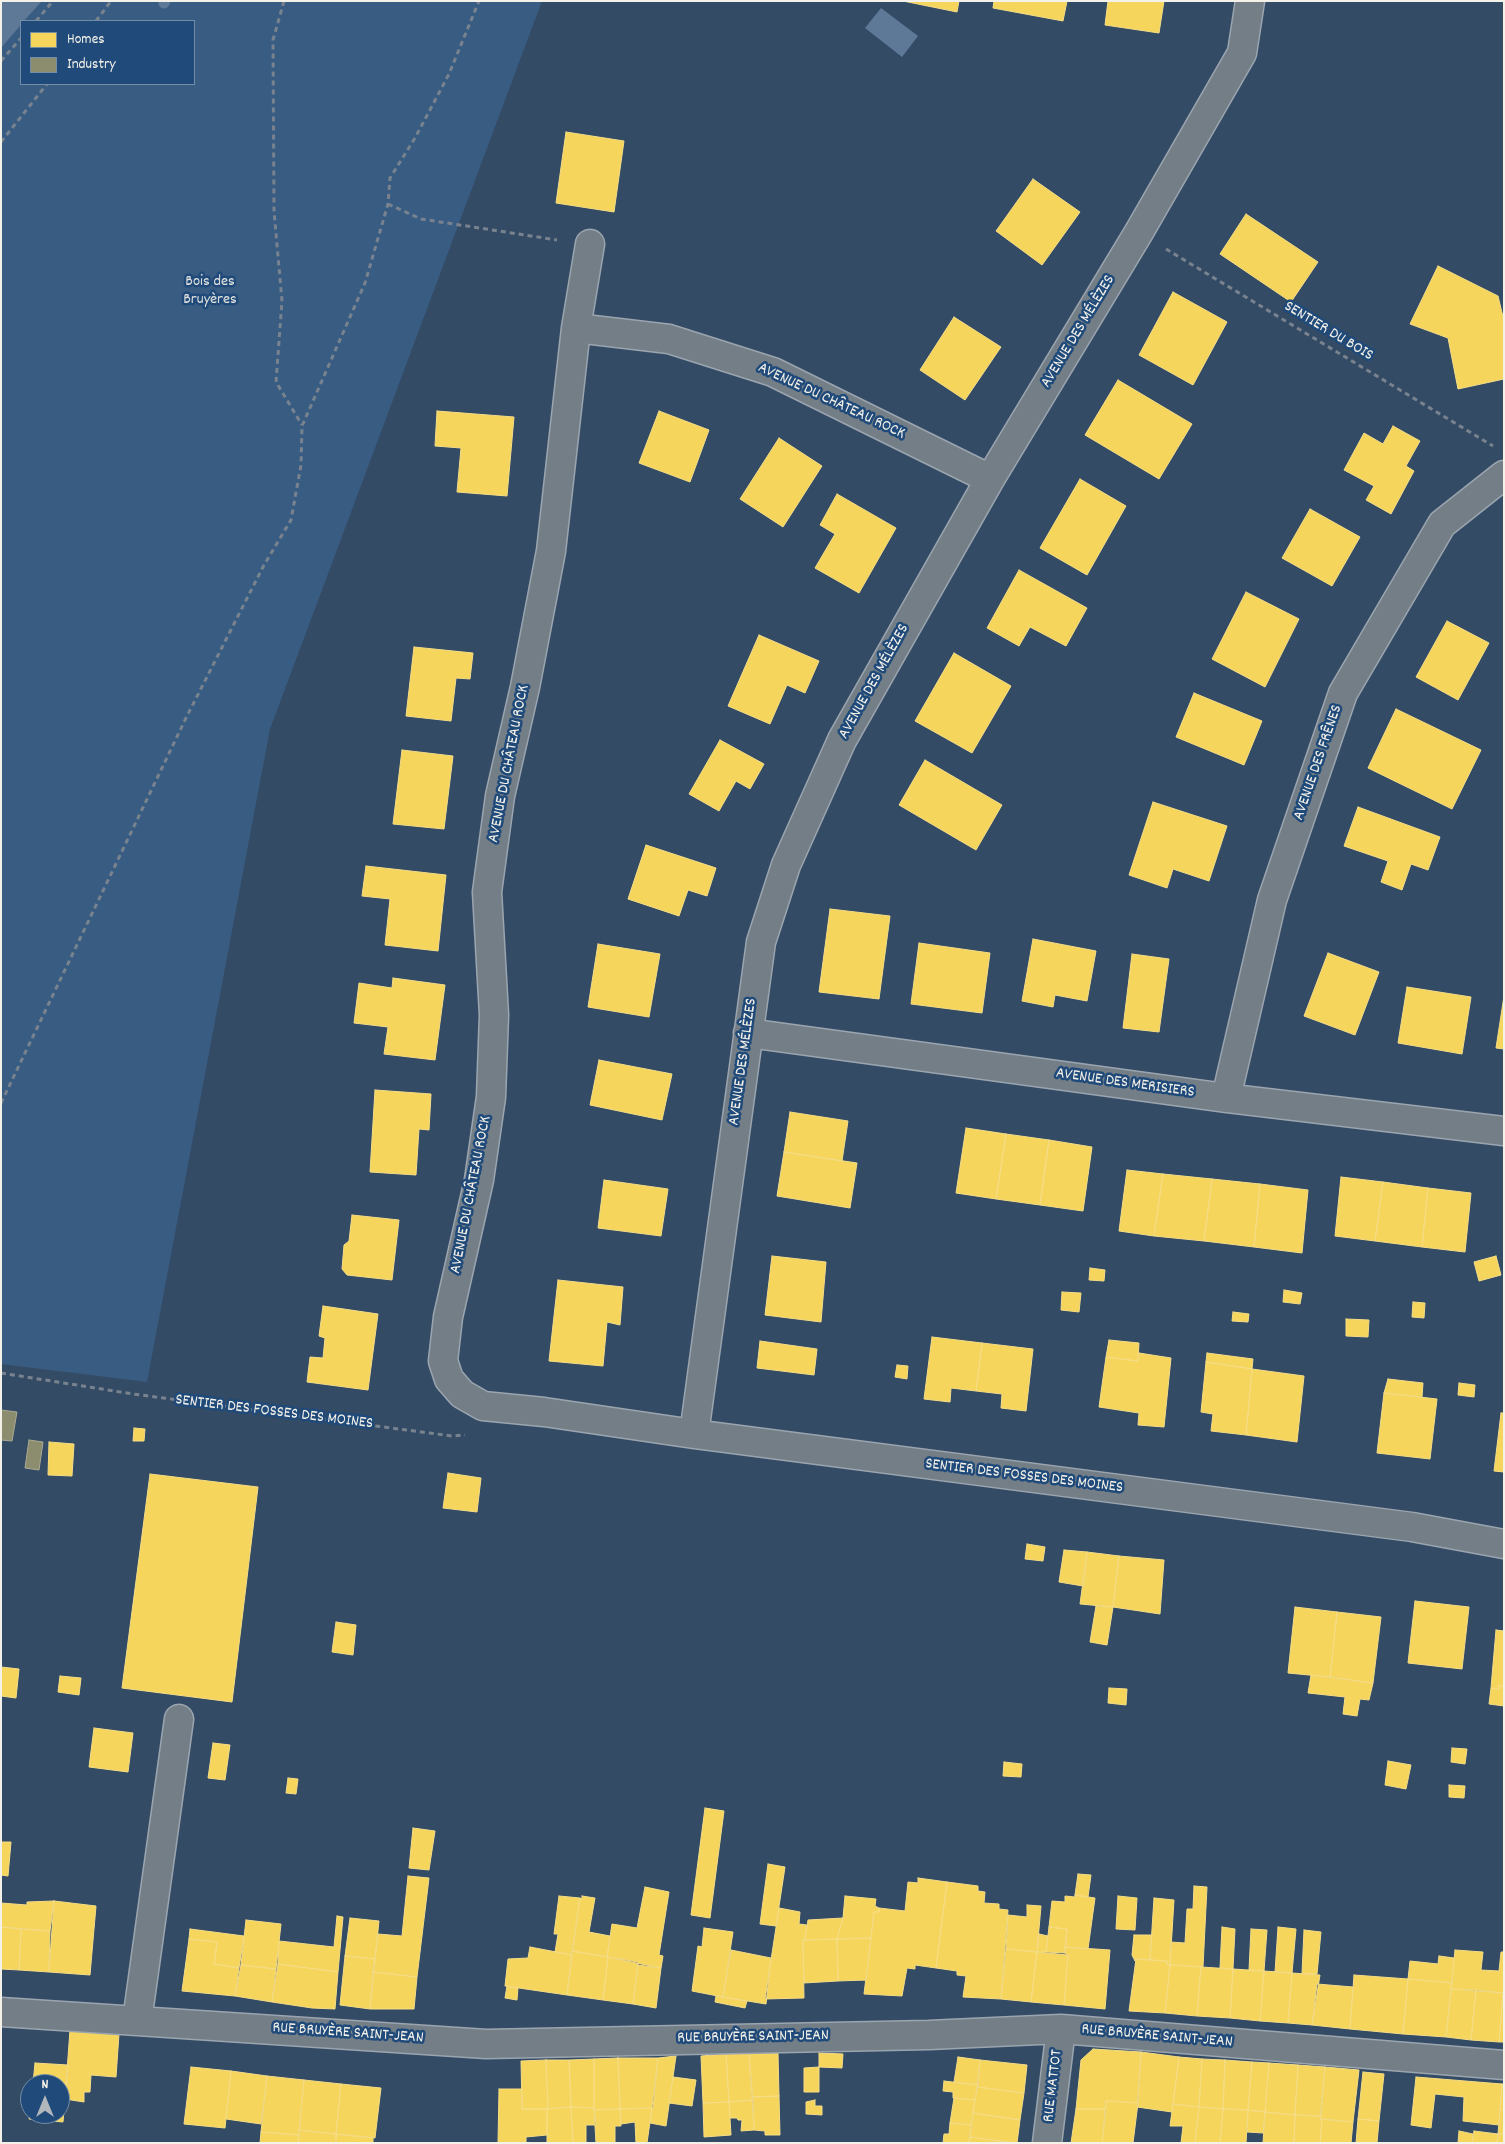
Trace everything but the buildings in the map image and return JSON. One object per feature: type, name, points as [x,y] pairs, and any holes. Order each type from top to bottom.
[{"type":"street","name":"AVENUE DES MÉLÈZES","points":[[694,1434],[761,942],[786,865],[842,740],[990,479],[1139,232],[1242,53],[1250,1]]},
{"type":"street","name":"AVENUE DU CHÂTEAU ROCK","points":[[449,1379],[443,1360],[448,1316],[479,1180],[491,1097],[494,1015],[487,892],[500,796],[525,687],[551,550],[576,328],[590,244]]},
{"type":"street","name":"AVENUE DU CHÂTEAU ROCK","points":[[576,328],[669,339],[773,372],[990,479]]},
{"type":"street","name":"AVENUE DES FRÊNES","points":[[1226,1098],[1272,900],[1343,693],[1442,524],[1504,476]]},
{"type":"street","name":"AVENUE DES MERISIERS","points":[[748,1033],[1226,1098],[1504,1131]]},
{"type":"street","name":"SENTIER DES FOSSES DES MOINES","points":[[449,1379],[462,1394],[483,1406],[544,1412],[694,1434],[1412,1527],[1504,1544]]},
{"type":"street","points":[[138,2021],[179,1718]]},
{"type":"street","name":"RUE BRUYÈRE SAINT-JEAN","points":[[1,2012],[486,2044],[929,2035],[1061,2029],[1504,2065]]},
{"type":"street","name":"RUE MATTOT","points":[[1047,2143],[1061,2029]]},
{"type":"path","points":[[37,20],[53,1]]},
{"type":"path","points":[[97,20],[111,1]]},
{"type":"path","points":[[284,1],[273,40],[274,211],[282,301],[276,382],[302,426]]},
{"type":"path","points":[[1,1103],[186,718],[264,565],[291,520],[301,465],[302,426],[365,283],[388,204],[390,178],[415,138],[448,74],[479,1]]},
{"type":"path","points":[[1,62],[20,39]]},
{"type":"path","points":[[1,142],[46,85]]},
{"type":"path","points":[[388,204],[421,219],[590,244]]},
{"type":"path","name":"SENTIER DU BOIS","points":[[1139,232],[1495,448]]},
{"type":"path","name":"SENTIER DES FOSSES DES MOINES","points":[[1,1373],[132,1394],[365,1425],[452,1436],[472,1434]]},
{"type":"green space","name":"Bois des Bruyères","points":[[42,1],[542,1],[270,729],[147,1382],[1,1364],[1,48],[20,26],[20,85],[195,85],[195,20],[25,20]]},
{"type":"shaded area","points":[[1,1],[42,1],[25,20],[20,20],[20,26],[1,48]]},
{"type":"shaded area","points":[[881,8],[918,36],[902,57],[865,28]]}]
